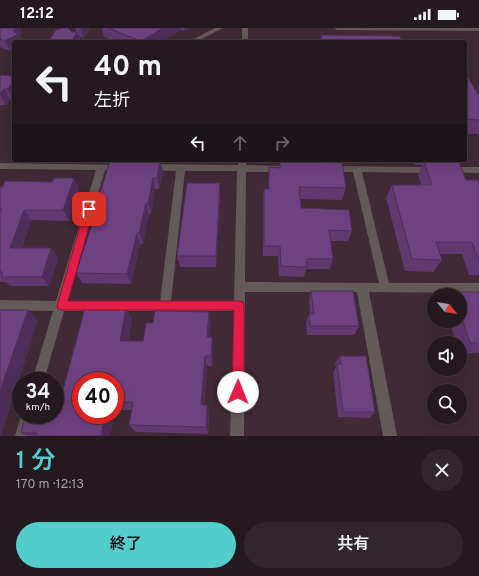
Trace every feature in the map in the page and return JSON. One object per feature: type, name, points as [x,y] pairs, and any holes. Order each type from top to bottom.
[{"type":"street","points":[[64,28],[79,40]]},
{"type":"street","points":[[195,40],[220,28]]},
{"type":"street","points":[[244,40],[245,28]]},
{"type":"street","points":[[337,28],[479,28]]},
{"type":"street","points":[[237,436],[242,164]]},
{"type":"street","points":[[0,166],[181,168],[242,164],[288,169]]},
{"type":"street","points":[[41,372],[62,306],[101,167]]},
{"type":"street","points":[[165,307],[181,168]]},
{"type":"street","points":[[318,169],[479,170]]},
{"type":"street","points":[[357,170],[385,287]]},
{"type":"street","points":[[239,287],[479,288]]},
{"type":"street","points":[[362,287],[390,436]]},
{"type":"street","points":[[0,305],[165,307],[239,306]]},
{"type":"street","points":[[22,436],[25,424]]},
{"type":"shaded area","points":[[0,28],[479,28],[479,436],[0,436]]},
{"type":"building","points":[[0,28],[15,28],[13,31],[18,34],[5,41],[0,39]]},
{"type":"building","points":[[68,28],[72,32],[77,32],[72,40],[49,40],[56,30]]},
{"type":"building","points":[[108,28],[163,28],[143,40],[138,40]]},
{"type":"building","points":[[321,35],[400,36],[401,40],[322,40]]},
{"type":"building","points":[[0,75],[12,76],[12,83],[8,89],[4,89],[0,94]]},
{"type":"building","points":[[467,76],[479,96],[479,120],[467,119]]},
{"type":"building","points":[[110,162],[160,162],[157,178],[153,178],[148,203],[146,203],[139,233],[137,233],[127,274],[76,273],[99,203],[97,203]]},
{"type":"building","points":[[280,162],[342,163],[346,188],[299,187],[301,208],[349,210],[352,231],[329,230],[333,259],[306,259],[307,267],[281,266],[280,246],[264,246],[264,189],[269,189],[269,167],[280,168]]},
{"type":"building","points":[[424,162],[459,162],[466,180],[479,180],[479,262],[472,242],[436,242],[442,260],[412,259],[392,185],[432,185]]},
{"type":"building","points":[[54,178],[74,178],[63,210],[24,210],[10,248],[51,248],[42,277],[1,277],[3,272],[0,272],[0,213],[2,209],[0,209],[0,187],[3,187],[5,181],[52,182]]},
{"type":"building","points":[[187,183],[220,183],[216,256],[177,256]]},
{"type":"building","points":[[311,291],[353,291],[359,326],[310,326],[309,314],[314,314]]},
{"type":"building","points":[[467,292],[479,292],[479,343],[470,343],[465,328],[467,328]]},
{"type":"building","points":[[85,308],[126,308],[120,341],[143,341],[146,323],[153,323],[155,311],[209,312],[207,337],[212,337],[211,356],[205,356],[201,405],[207,405],[206,427],[129,425],[133,402],[124,402],[124,372],[72,372],[72,424],[103,424],[101,436],[36,436],[37,433],[21,433],[23,424],[64,424],[64,386]]},
{"type":"building","points":[[0,310],[28,310],[0,391]]},
{"type":"building","points":[[340,356],[366,356],[375,412],[343,412],[337,364],[341,364]]},
{"type":"route","points":[[89,209],[62,306],[239,306],[238,392]]}]
